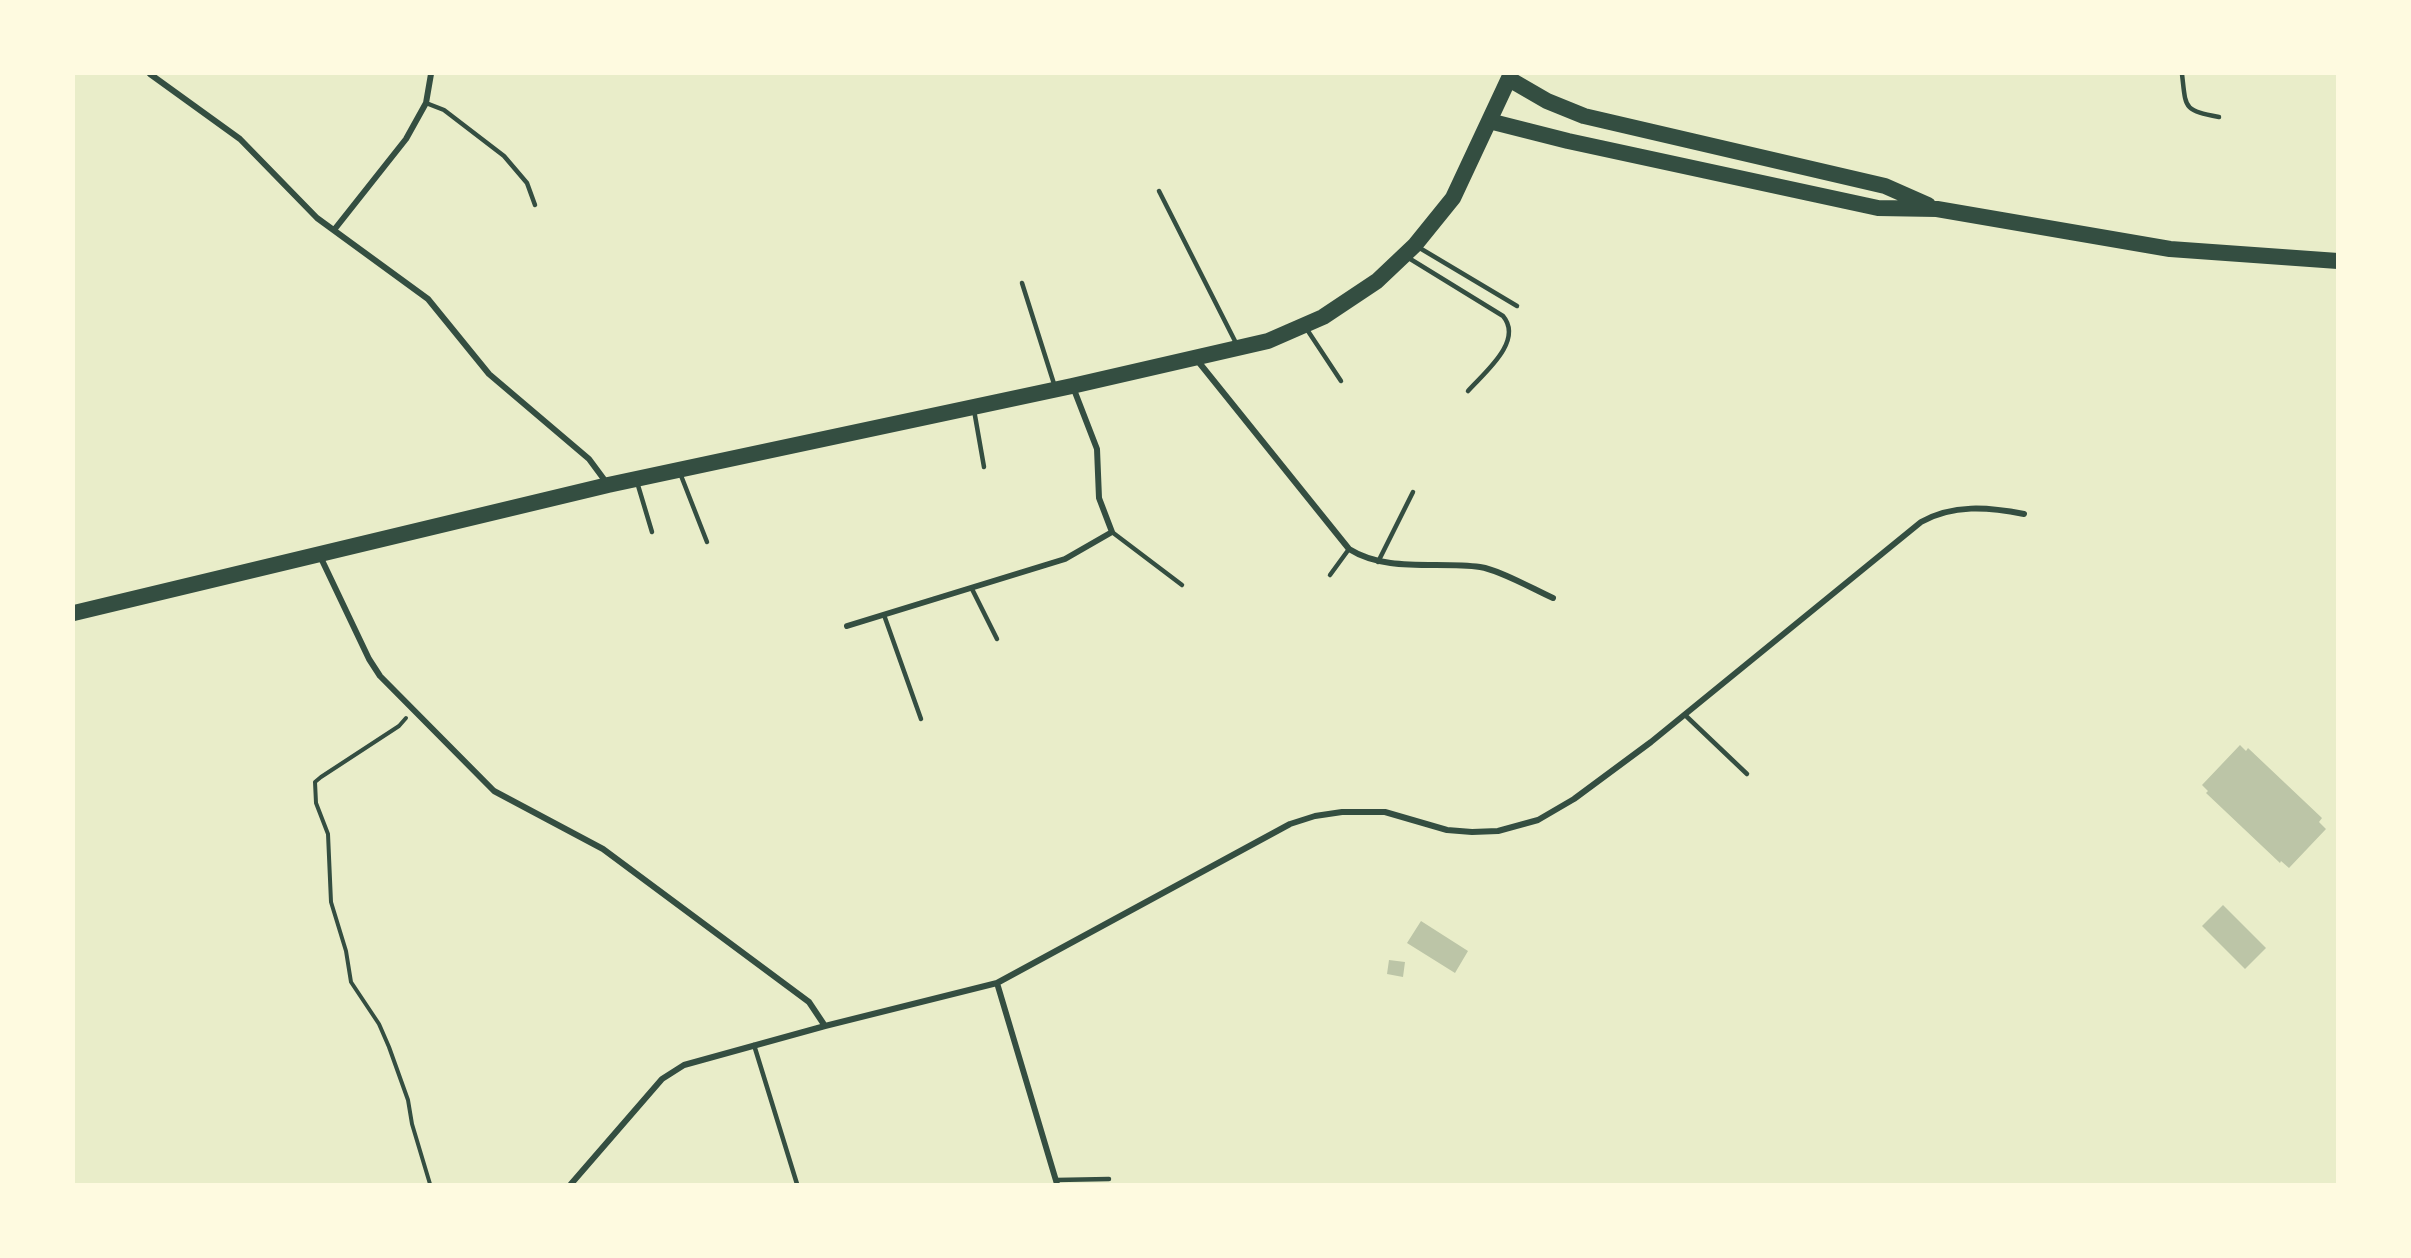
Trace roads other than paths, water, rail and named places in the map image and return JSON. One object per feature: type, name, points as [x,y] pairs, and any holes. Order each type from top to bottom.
[{"type":"highway","points":[[74,613],[608,485],[1064,388],[1268,341],[1323,318],[1377,281],[1410,250],[1453,198],[1510,76],[1547,101],[1584,116],[1885,186],[1936,209]]},
{"type":"highway","points":[[1489,121],[1568,141],[1878,207],[1936,209],[2170,249],[2337,261]]},
{"type":"street","points":[[150,74],[240,140],[309,211],[428,299],[489,374],[589,459],[608,485]]},
{"type":"street","points":[[160,81],[165,74]]},
{"type":"street","points":[[334,230],[406,139],[426,103],[431,74]]},
{"type":"street","points":[[1195,357],[1348,549],[1359,556],[1378,562],[1482,567],[1553,598]]},
{"type":"street","points":[[846,627],[1065,559],[1112,532],[1099,498],[1097,448],[1064,388]]},
{"type":"street","points":[[571,1185],[662,1079],[674,1070],[754,1045],[997,983],[1290,824],[1315,816],[1342,812],[1385,812],[1448,830],[1472,832],[1498,831],[1538,820],[1574,799],[1685,714],[1921,522],[1936,514],[1960,510],[1990,508],[2024,514]]},
{"type":"street","points":[[320,555],[369,658],[380,676],[412,711],[494,791],[613,857],[809,1002],[825,1026]]},
{"type":"street","points":[[997,983],[1057,1182]]},
{"type":"lane","points":[[2182,74],[2186,104],[2190,109],[2196,113],[2219,117]]},
{"type":"lane","points":[[426,103],[444,110],[504,156],[527,183],[535,205]]},
{"type":"lane","points":[[1159,191],[1238,348]]},
{"type":"lane","points":[[1410,250],[1517,306]]},
{"type":"lane","points":[[1410,250],[1509,322],[1510,334],[1504,348],[1468,392]]},
{"type":"lane","points":[[1022,284],[1064,388]]},
{"type":"lane","points":[[1304,325],[1341,381]]},
{"type":"lane","points":[[974,407],[984,467]]},
{"type":"lane","points":[[679,470],[707,542]]},
{"type":"lane","points":[[636,479],[652,532]]},
{"type":"lane","points":[[1378,562],[1413,492]]},
{"type":"lane","points":[[1112,532],[1182,585]]},
{"type":"lane","points":[[1330,575],[1348,549]]},
{"type":"lane","points":[[972,589],[997,639]]},
{"type":"lane","points":[[884,615],[921,719]]},
{"type":"lane","points":[[1685,714],[1746,774]]},
{"type":"lane","points":[[754,1045],[797,1185]]},
{"type":"lane","points":[[1057,1182],[1109,1179]]}]
